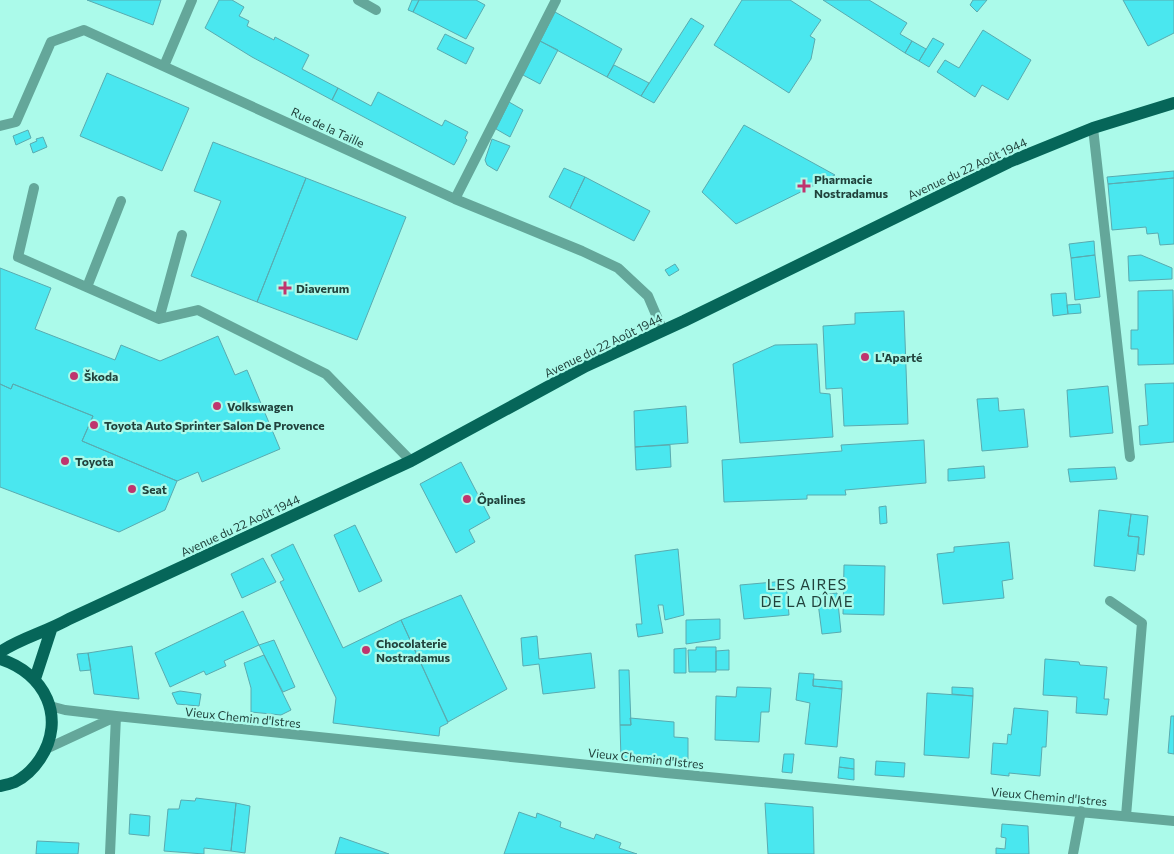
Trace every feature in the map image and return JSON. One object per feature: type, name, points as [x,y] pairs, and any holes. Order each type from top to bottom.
[{"type":"main road","name":"Avenue du 22 Août 1944","points":[[0,652],[11,645],[51,630],[68,619],[411,461],[586,366],[663,331],[1009,162],[1093,128],[1174,103]]},
{"type":"main road","points":[[35,679],[51,630]]},
{"type":"main road","points":[[0,659],[22,668],[35,679],[44,692],[50,706],[51,728],[46,749],[34,768],[16,782],[0,786]]},
{"type":"street","points":[[164,66],[192,0]]},
{"type":"street","points":[[358,0],[376,10]]},
{"type":"street","points":[[455,199],[556,0]]},
{"type":"street","name":"Rue de la Taille","points":[[0,126],[16,122],[51,42],[84,30],[455,199],[582,251],[618,268],[648,296],[663,331]]},
{"type":"street","points":[[1093,128],[1130,457]]},
{"type":"street","points":[[34,188],[18,257],[159,319],[198,310],[326,374],[411,461]]},
{"type":"street","points":[[87,287],[120,201]]},
{"type":"street","points":[[159,319],[182,235]]},
{"type":"street","points":[[1110,601],[1142,623],[1126,816]]},
{"type":"street","name":"Vieux Chemin d'Istres","points":[[50,706],[65,710],[116,716],[676,774],[1174,821]]},
{"type":"street","points":[[46,749],[116,716],[110,854]]},
{"type":"street","points":[[1073,854],[1081,811]]},
{"type":"building","points":[[87,0],[161,0],[153,25]]},
{"type":"building","points":[[219,0],[232,0],[244,7],[239,16],[249,21],[247,26],[274,40],[275,37],[309,55],[302,69],[338,88],[332,100],[252,57],[205,28]]},
{"type":"building","points":[[412,0],[419,0],[413,12],[408,10]]},
{"type":"building","points":[[419,0],[476,0],[485,5],[466,39],[413,12]]},
{"type":"building","points":[[742,0],[790,0],[821,20],[810,36],[815,39],[811,59],[789,93],[714,45]]},
{"type":"building","points":[[823,0],[869,0],[907,23],[900,34],[912,41],[905,53]]},
{"type":"building","points":[[973,0],[987,0],[977,12],[970,5]]},
{"type":"building","points":[[1123,0],[1174,0],[1174,33],[1148,46]]},
{"type":"building","points":[[555,12],[622,49],[607,77],[540,41]]},
{"type":"building","points":[[691,18],[704,26],[654,103],[641,96]]},
{"type":"building","points":[[983,30],[1031,60],[1008,100],[982,85],[975,97],[937,72],[945,60],[959,68]]},
{"type":"building","points":[[445,34],[474,48],[466,64],[437,49]]},
{"type":"building","points":[[933,38],[944,44],[929,67],[919,61]]},
{"type":"building","points":[[540,41],[558,50],[540,84],[523,75]]},
{"type":"building","points":[[912,41],[926,49],[919,61],[905,53]]},
{"type":"building","points":[[614,65],[649,83],[641,96],[607,77]]},
{"type":"building","points":[[107,73],[189,108],[162,171],[80,136]]},
{"type":"building","points":[[338,88],[371,106],[378,92],[442,126],[445,120],[468,132],[465,138],[467,140],[454,165],[332,100]]},
{"type":"building","points":[[509,102],[523,110],[510,137],[496,129]]},
{"type":"building","points":[[744,125],[835,175],[736,224],[702,192]]},
{"type":"building","points":[[28,130],[31,138],[16,145],[13,136]]},
{"type":"building","points":[[43,137],[47,147],[33,153],[30,144],[37,141],[36,139]]},
{"type":"building","points":[[492,139],[510,146],[497,171],[487,165],[485,160]]},
{"type":"building","points":[[213,142],[306,178],[257,302],[191,276],[221,201],[194,191]]},
{"type":"building","points":[[564,168],[585,177],[570,208],[549,197]]},
{"type":"building","points":[[1174,171],[1174,178],[1108,184],[1107,177]]},
{"type":"building","points":[[585,177],[650,211],[634,241],[570,208]]},
{"type":"building","points":[[306,178],[406,217],[357,340],[257,302]]},
{"type":"building","points":[[1174,178],[1174,244],[1160,245],[1158,233],[1147,234],[1146,227],[1112,230],[1108,184]]},
{"type":"building","points":[[1094,241],[1095,255],[1071,258],[1069,244]]},
{"type":"building","points":[[1095,255],[1100,297],[1075,300],[1071,258]]},
{"type":"building","points":[[1141,255],[1172,268],[1172,279],[1129,281],[1128,256]]},
{"type":"building","points":[[675,264],[679,270],[669,276],[665,270]]},
{"type":"building","points":[[0,268],[51,288],[35,329],[115,360],[121,345],[160,361],[218,336],[235,375],[247,370],[280,449],[202,482],[198,472],[177,481],[82,441],[93,416],[13,384],[11,389],[0,384]]},
{"type":"building","points":[[1173,290],[1174,364],[1138,365],[1138,349],[1131,349],[1131,330],[1138,330],[1138,291]]},
{"type":"building","points":[[1066,293],[1068,314],[1053,316],[1051,294]]},
{"type":"building","points":[[1080,304],[1081,313],[1068,314],[1067,305]]},
{"type":"building","name":"L'Aparté","points":[[904,311],[908,424],[844,426],[842,388],[826,389],[823,326],[855,324],[855,313]]},
{"type":"building","points":[[817,344],[820,393],[830,394],[833,437],[740,443],[733,364],[775,345]]},
{"type":"building","points":[[1174,383],[1174,442],[1140,445],[1139,426],[1148,425],[1145,384]]},
{"type":"building","name":"Toyota","points":[[0,384],[11,389],[13,384],[93,416],[82,441],[177,481],[165,510],[119,532],[0,487]]},
{"type":"building","points":[[1108,386],[1113,433],[1070,437],[1067,390]]},
{"type":"building","points":[[998,398],[999,411],[1024,409],[1028,447],[982,451],[977,399]]},
{"type":"building","points":[[686,406],[688,443],[635,447],[634,411]]},
{"type":"building","points":[[924,440],[926,483],[845,490],[846,495],[807,495],[807,499],[724,502],[722,460],[842,451],[841,445]]},
{"type":"building","points":[[670,445],[671,467],[636,470],[635,447]]},
{"type":"building","points":[[461,462],[490,518],[469,530],[475,542],[456,553],[420,484]]},
{"type":"building","points":[[984,466],[985,478],[948,481],[948,469]]},
{"type":"building","points":[[1115,467],[1117,479],[1070,482],[1068,469]]},
{"type":"building","points":[[886,506],[887,523],[880,524],[879,507]]},
{"type":"building","points":[[1099,510],[1131,514],[1128,536],[1139,537],[1135,571],[1094,566]]},
{"type":"building","points":[[1131,514],[1148,516],[1144,555],[1138,554],[1139,537],[1128,536]]},
{"type":"building","points":[[355,525],[382,581],[359,592],[334,535]]},
{"type":"building","points":[[1009,542],[1013,579],[1002,581],[1004,598],[943,604],[937,554],[954,552],[954,547]]},
{"type":"building","points":[[293,544],[343,648],[401,620],[448,723],[440,727],[439,736],[333,723],[336,698],[280,582],[284,580],[271,555]]},
{"type":"building","points":[[678,549],[684,615],[665,620],[663,605],[658,605],[663,633],[638,637],[636,624],[642,624],[635,555]]},
{"type":"building","points":[[263,558],[276,582],[242,598],[231,574]]},
{"type":"building","points":[[844,565],[885,566],[884,615],[843,614]]},
{"type":"building","points":[[786,581],[789,615],[744,619],[740,585]]},
{"type":"building","points":[[837,593],[841,632],[822,634],[817,595]]},
{"type":"building","points":[[461,595],[507,689],[448,722],[401,620]]},
{"type":"building","points":[[243,611],[259,645],[224,661],[226,666],[206,675],[204,671],[170,687],[155,653]]},
{"type":"building","points":[[720,619],[720,639],[686,644],[686,620]]},
{"type":"building","points":[[537,636],[539,659],[591,653],[595,688],[543,694],[539,664],[523,666],[521,638]]},
{"type":"building","points":[[274,640],[295,687],[283,692],[259,645]]},
{"type":"building","points":[[132,646],[139,699],[94,694],[88,653]]},
{"type":"building","points":[[696,647],[716,647],[716,672],[689,672],[688,650],[696,650]]},
{"type":"building","points":[[686,648],[686,673],[674,673],[674,649]]},
{"type":"building","points":[[729,650],[729,670],[716,670],[716,651]]},
{"type":"building","points":[[88,653],[91,670],[80,671],[77,654]]},
{"type":"building","points":[[264,655],[291,710],[281,715],[251,712],[251,688],[244,663]]},
{"type":"building","points":[[1045,659],[1107,667],[1104,699],[1109,699],[1107,715],[1076,713],[1077,697],[1043,695]]},
{"type":"building","points":[[619,670],[629,670],[631,725],[620,725]]},
{"type":"building","points":[[799,673],[814,674],[813,686],[842,689],[837,747],[805,744],[810,703],[796,700]]},
{"type":"building","points":[[813,679],[842,681],[842,689],[813,686]]},
{"type":"building","points":[[737,687],[771,688],[769,712],[761,712],[759,742],[715,740],[716,696],[736,697]]},
{"type":"building","points":[[952,687],[973,688],[973,696],[952,694]]},
{"type":"building","points":[[180,691],[201,694],[199,706],[177,704],[172,693]]},
{"type":"building","points":[[927,693],[973,696],[969,758],[924,755]]},
{"type":"building","points":[[1014,708],[1048,711],[1046,747],[1042,747],[1040,776],[1009,773],[1009,776],[991,774],[993,743],[1007,744],[1008,734],[1011,735]]},
{"type":"building","points":[[1171,716],[1174,716],[1174,754],[1168,753]]},
{"type":"building","points":[[630,718],[674,722],[674,737],[688,738],[688,763],[639,757],[639,761],[621,759],[620,725],[631,725]]},
{"type":"building","points":[[784,754],[794,754],[792,773],[782,772]]},
{"type":"building","points":[[840,757],[854,759],[854,769],[839,767]]},
{"type":"building","points":[[876,761],[905,763],[904,777],[875,775]]},
{"type":"building","points":[[839,767],[854,769],[854,780],[838,778]]},
{"type":"building","points":[[196,798],[236,803],[231,851],[204,848],[204,854],[164,851],[168,809],[179,809],[181,800],[195,801]]},
{"type":"building","points":[[236,803],[250,806],[245,853],[231,851]]},
{"type":"building","points":[[765,803],[813,807],[814,854],[768,854]]},
{"type":"building","points":[[519,812],[536,818],[537,813],[561,822],[560,827],[594,839],[596,834],[621,843],[619,848],[637,854],[504,854]]},
{"type":"building","points":[[130,814],[150,816],[149,836],[129,834]]},
{"type":"building","points":[[1002,824],[1028,826],[1029,854],[996,854],[996,848],[1005,849],[1006,838],[1001,837]]},
{"type":"building","points":[[340,837],[389,854],[335,854]]},
{"type":"building","points":[[37,841],[79,843],[78,854],[36,854]]},
{"type":"place","name":"Pharmacie Nostradamus","points":[[804,186]]},
{"type":"place","name":"Diaverum","points":[[285,288]]},
{"type":"place","name":"L'Aparté","points":[[865,357]]},
{"type":"place","name":"Škoda","points":[[74,376]]},
{"type":"place","name":"Volkswagen","points":[[217,406]]},
{"type":"place","name":"Toyota Auto Sprinter Salon De Provence","points":[[94,425]]},
{"type":"place","name":"Toyota","points":[[65,461]]},
{"type":"place","name":"Seat","points":[[132,489]]},
{"type":"place","name":"Ôpalines","points":[[467,499]]},
{"type":"place","name":"Chocolaterie Nostradamus","points":[[366,650]]},
{"type":"district","name":"LES AIRES DE LA DÎME","points":[[807,592]]}]
